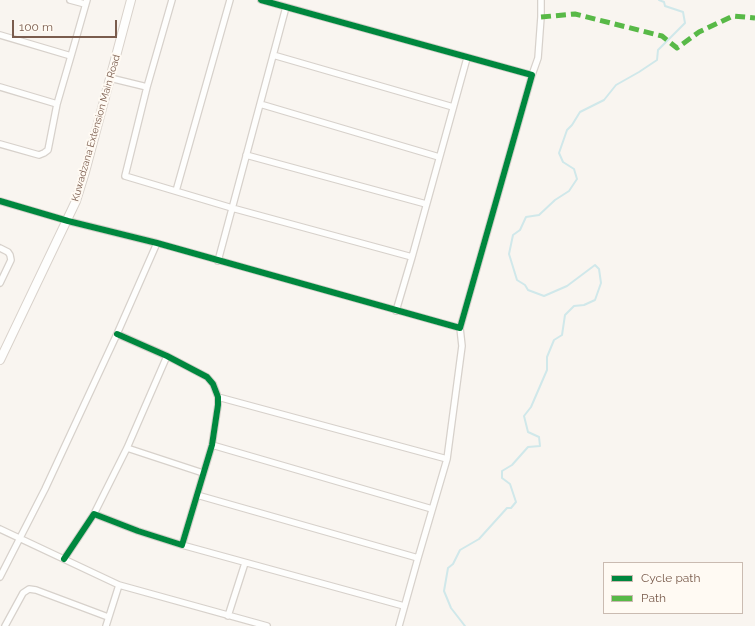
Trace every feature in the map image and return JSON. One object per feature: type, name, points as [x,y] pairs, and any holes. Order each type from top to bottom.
[{"type":"street","points":[[0,144],[39,155],[48,150],[58,104],[86,2],[70,0]]},
{"type":"street","name":"Kuwadzana Extension Main Road","points":[[0,360],[68,221],[76,201],[131,0]]},
{"type":"street","points":[[172,0],[147,86],[125,176],[232,208],[412,257]]},
{"type":"street","points":[[176,191],[230,0]]},
{"type":"street","points":[[261,0],[532,75]]},
{"type":"street","points":[[399,626],[447,459],[462,346],[460,328],[538,58],[542,17],[541,0]]},
{"type":"street","points":[[218,261],[286,7]]},
{"type":"street","points":[[0,35],[71,56]]},
{"type":"street","points":[[273,55],[453,107]]},
{"type":"street","points":[[396,311],[467,58]]},
{"type":"street","points":[[110,78],[147,86]]},
{"type":"street","points":[[0,87],[58,104]]},
{"type":"street","points":[[260,104],[439,157]]},
{"type":"street","points":[[246,155],[426,204]]},
{"type":"street","points":[[0,201],[68,221],[157,243],[460,328]]},
{"type":"street","points":[[0,577],[21,538],[117,334],[157,243]]},
{"type":"street","points":[[0,248],[8,252],[10,255],[10,260],[0,283]]},
{"type":"street","points":[[117,334],[167,356],[206,377],[213,384],[218,397],[212,445],[182,545]]},
{"type":"street","points":[[64,559],[94,514],[128,448],[167,356]]},
{"type":"street","points":[[218,397],[447,459]]},
{"type":"street","points":[[212,445],[432,509]]},
{"type":"street","points":[[128,448],[203,473]]},
{"type":"street","points":[[197,495],[418,558]]},
{"type":"street","points":[[94,514],[138,531],[182,545],[404,606]]},
{"type":"street","points":[[0,529],[119,584],[266,626]]},
{"type":"street","points":[[228,616],[245,563]]},
{"type":"street","points":[[106,626],[119,584]]},
{"type":"street","points":[[5,626],[23,592],[29,589],[36,590],[108,617]]},
{"type":"waterway","points":[[465,626],[451,608],[444,591],[448,568],[453,564],[460,550],[479,539],[507,508],[511,508],[516,502],[510,484],[502,478],[502,471],[512,465],[528,447],[540,446],[539,437],[528,432],[524,416],[531,407],[547,370],[547,357],[554,340],[562,335],[565,315],[574,306],[584,305],[595,300],[601,283],[599,269],[595,265],[567,286],[544,296],[528,290],[525,285],[517,280],[509,254],[513,235],[520,230],[526,217],[539,215],[555,200],[569,191],[577,179],[574,169],[563,162],[559,153],[567,130],[580,112],[604,100],[616,85],[657,60],[658,50],[685,23],[683,12],[665,6],[664,2],[659,0]]},
{"type":"marked path","points":[[541,17],[575,14],[662,36],[677,48],[699,32],[733,16],[755,18]]},
{"type":"cycle path","points":[[0,201],[68,221],[157,243],[460,328],[532,75],[261,0]]},
{"type":"cycle path","points":[[64,559],[94,514],[138,531],[182,545],[212,445],[218,405],[218,397],[213,384],[207,377],[167,356],[117,334]]}]
